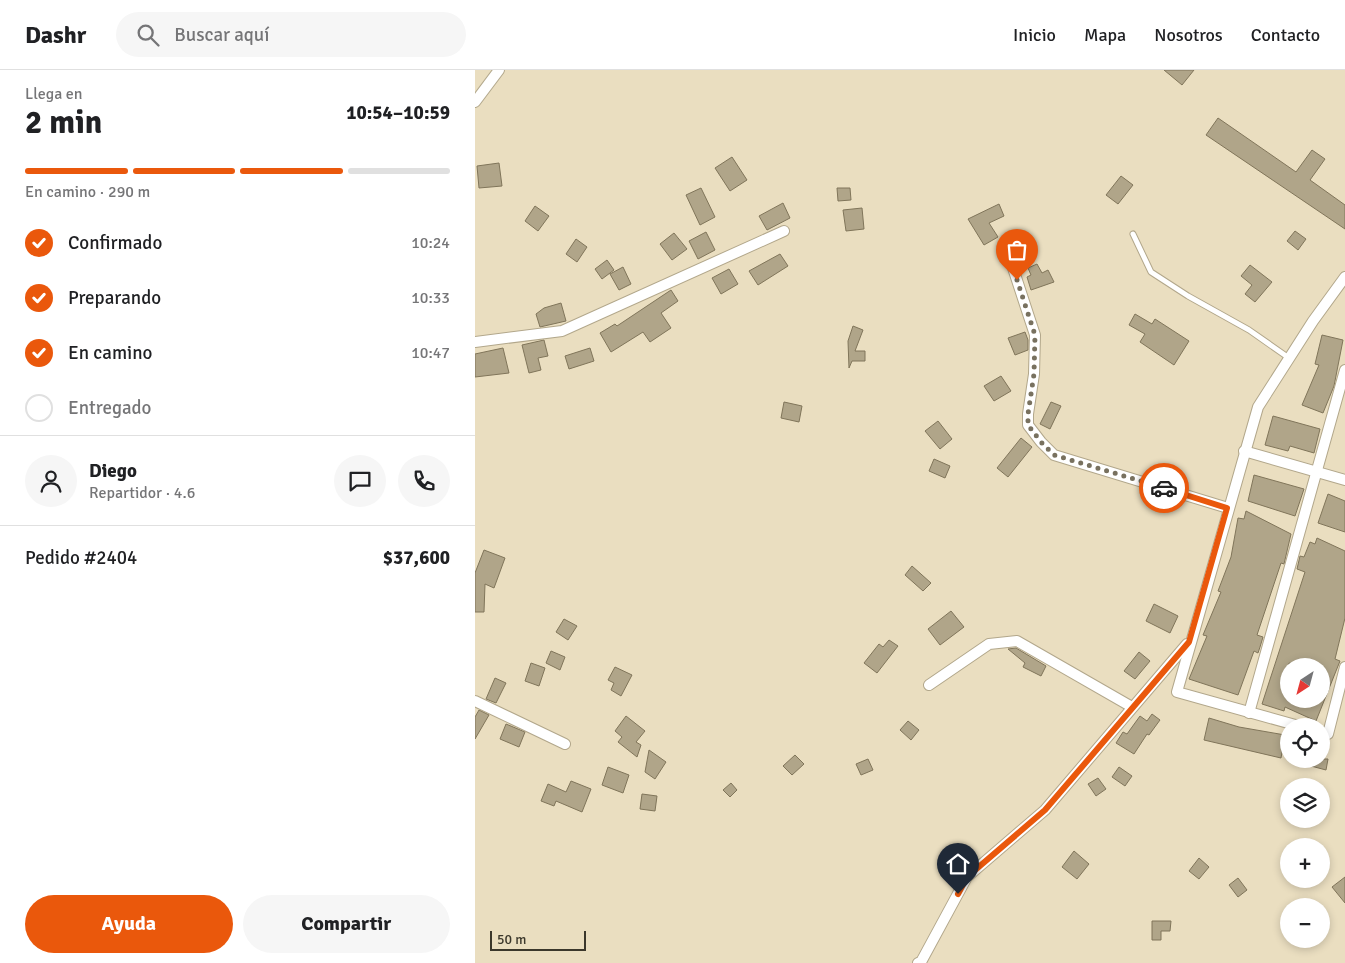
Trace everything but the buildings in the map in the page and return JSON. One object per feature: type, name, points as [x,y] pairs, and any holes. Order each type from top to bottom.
[{"type":"street","points":[[475,102],[499,70]]},
{"type":"street","points":[[475,342],[562,331],[784,232]]},
{"type":"street","points":[[1011,262],[1035,335],[1034,374],[1028,425],[1041,442],[1054,455],[1227,508]]},
{"type":"street","points":[[1280,721],[1177,692],[1189,642],[1227,508],[1258,407],[1345,277]]},
{"type":"street","points":[[1249,713],[1345,370]]},
{"type":"street","points":[[1244,450],[1345,480]]},
{"type":"street","points":[[929,684],[989,644],[1017,641],[1133,707]]},
{"type":"street","points":[[918,963],[921,962],[967,877],[1045,810],[1189,642]]},
{"type":"street","points":[[1330,726],[1345,667]]},
{"type":"street","points":[[475,701],[565,744]]},
{"type":"lane","points":[[1133,234],[1151,272],[1187,296],[1249,330],[1289,358]]},
{"type":"way so far","points":[[1017,280],[1035,335],[1034,374],[1028,425],[1054,455],[1164,488]]},
{"type":"route","points":[[958,894],[967,877],[1045,810],[1189,642],[1227,508],[1164,488]]}]
